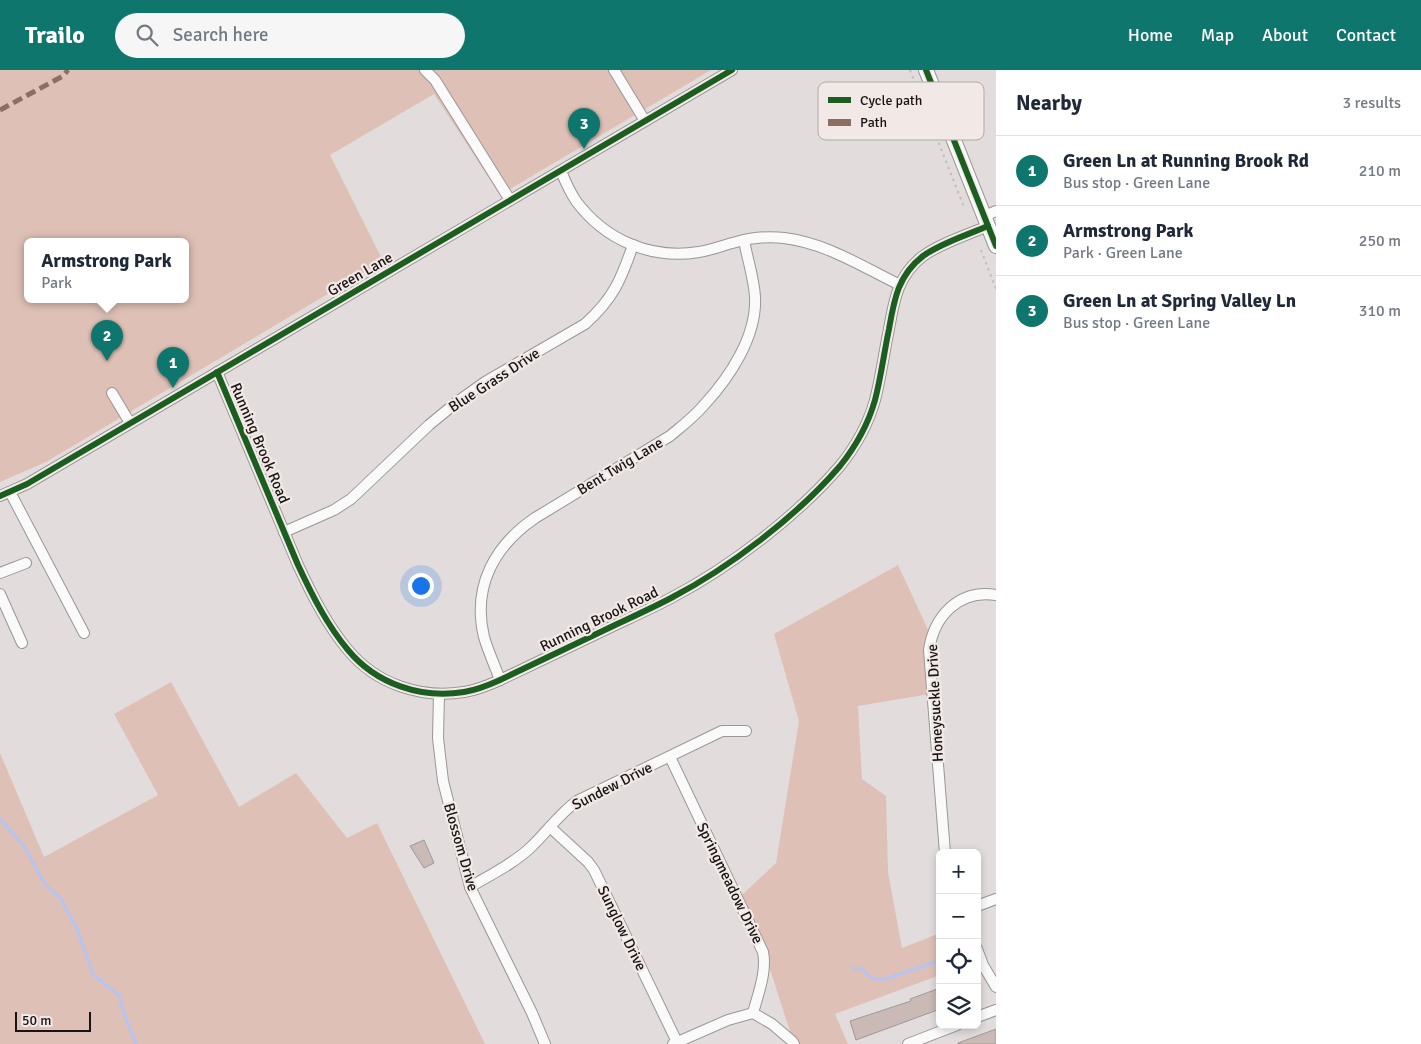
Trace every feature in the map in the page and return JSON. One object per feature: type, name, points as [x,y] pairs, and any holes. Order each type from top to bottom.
[{"type":"main road","points":[[926,70],[931,82]]},
{"type":"main road","points":[[956,140],[989,218],[996,246]]},
{"type":"street","points":[[425,70],[436,80],[510,200]]},
{"type":"street","points":[[614,70],[645,121]]},
{"type":"street","name":"Green Lane","points":[[0,496],[27,484],[732,70]]},
{"type":"street","points":[[561,171],[575,200],[586,213],[599,226],[633,246],[657,252],[683,254],[700,252],[744,240],[782,238],[813,244],[827,249],[900,285]]},
{"type":"street","name":"Running Brook Road","points":[[217,372],[310,590],[328,623],[349,651],[362,665],[392,684],[408,689],[439,694],[466,692],[500,680],[670,599],[752,546],[788,516],[838,467],[851,452],[862,433],[876,398],[895,296],[912,266],[922,256],[989,218]]},
{"type":"street","name":"Bent Twig Lane","points":[[500,680],[484,638],[481,602],[484,586],[497,554],[508,539],[535,518],[670,436],[688,422],[719,388],[734,366],[744,346],[754,310],[754,295],[744,240]]},
{"type":"street","name":"Blue Grass Drive","points":[[284,532],[334,510],[350,499],[429,425],[457,402],[485,382],[585,324],[610,298],[619,283],[633,246]]},
{"type":"street","points":[[112,393],[130,423]]},
{"type":"street","points":[[10,492],[84,633]]},
{"type":"street","points":[[0,573],[26,563]]},
{"type":"street","points":[[0,594],[22,643]]},
{"type":"street","name":"Honeysuckle Drive","points":[[945,849],[929,650],[931,639],[941,617],[949,608],[970,597],[982,594],[996,595]]},
{"type":"street","name":"Blossom Drive","points":[[439,694],[438,738],[443,781],[470,887],[545,1044]]},
{"type":"street","name":"Sundew Drive","points":[[470,887],[518,858],[530,848],[567,808],[577,801],[670,758],[722,731],[746,731]]},
{"type":"street","name":"Springmeadow Drive","points":[[670,758],[763,952],[764,970],[753,1014]]},
{"type":"street","name":"Sunglow Drive","points":[[550,827],[588,862],[594,870],[675,1043]]},
{"type":"street","points":[[981,905],[996,899]]},
{"type":"street","points":[[981,960],[996,987]]},
{"type":"street","points":[[981,1016],[996,1010]]},
{"type":"street","points":[[675,1043],[728,1020],[753,1014],[772,1024],[794,1044]]},
{"type":"street","points":[[908,1044],[947,1029]]},
{"type":"path","points":[[910,70],[915,82]]},
{"type":"path","points":[[938,140],[964,207]]},
{"type":"path","points":[[981,250],[996,289]]},
{"type":"shaded area","points":[[0,70],[711,70],[500,195],[434,94],[330,155],[383,261],[46,462],[0,482]]},
{"type":"shaded area","points":[[898,565],[931,636],[930,694],[858,706],[862,779],[886,796],[888,872],[902,948],[936,935],[936,976],[835,1014],[848,1044],[794,1044],[767,960],[741,896],[776,863],[799,721],[774,634]]},
{"type":"shaded area","points":[[171,682],[239,807],[296,773],[347,838],[377,823],[485,1044],[0,1044],[0,753],[44,857],[158,795],[114,714]]},
{"type":"building","points":[[424,840],[434,863],[424,868],[410,846]]},
{"type":"building","points":[[936,989],[936,1010],[856,1040],[850,1021],[911,1001],[910,999]]},
{"type":"building","points":[[996,1029],[996,1044],[958,1044],[958,1043]]},
{"type":"waterway","points":[[0,819],[24,846],[44,883],[61,899],[77,929],[93,974],[119,995],[124,1014],[136,1044]]},
{"type":"waterway","points":[[852,968],[862,969],[873,979],[886,979],[936,961]]},
{"type":"marked path","points":[[0,110],[63,76],[68,70]]},
{"type":"cycle path","points":[[0,496],[27,484],[732,70]]},
{"type":"cycle path","points":[[926,70],[931,82]]},
{"type":"cycle path","points":[[954,140],[996,246]]},
{"type":"cycle path","points":[[217,372],[298,565],[320,609],[340,640],[359,662],[372,672],[400,686],[432,693],[448,694],[469,691],[500,680],[693,586],[761,540],[804,504],[840,466],[865,427],[877,391],[895,298],[908,271],[930,251],[988,226]]},
{"type":"place","name":"Green Ln at Spring Valley Ln","points":[[584,149]]},
{"type":"place","name":"Armstrong Park","points":[[107,361]]},
{"type":"place","name":"Green Ln at Running Brook Rd","points":[[173,388]]}]
